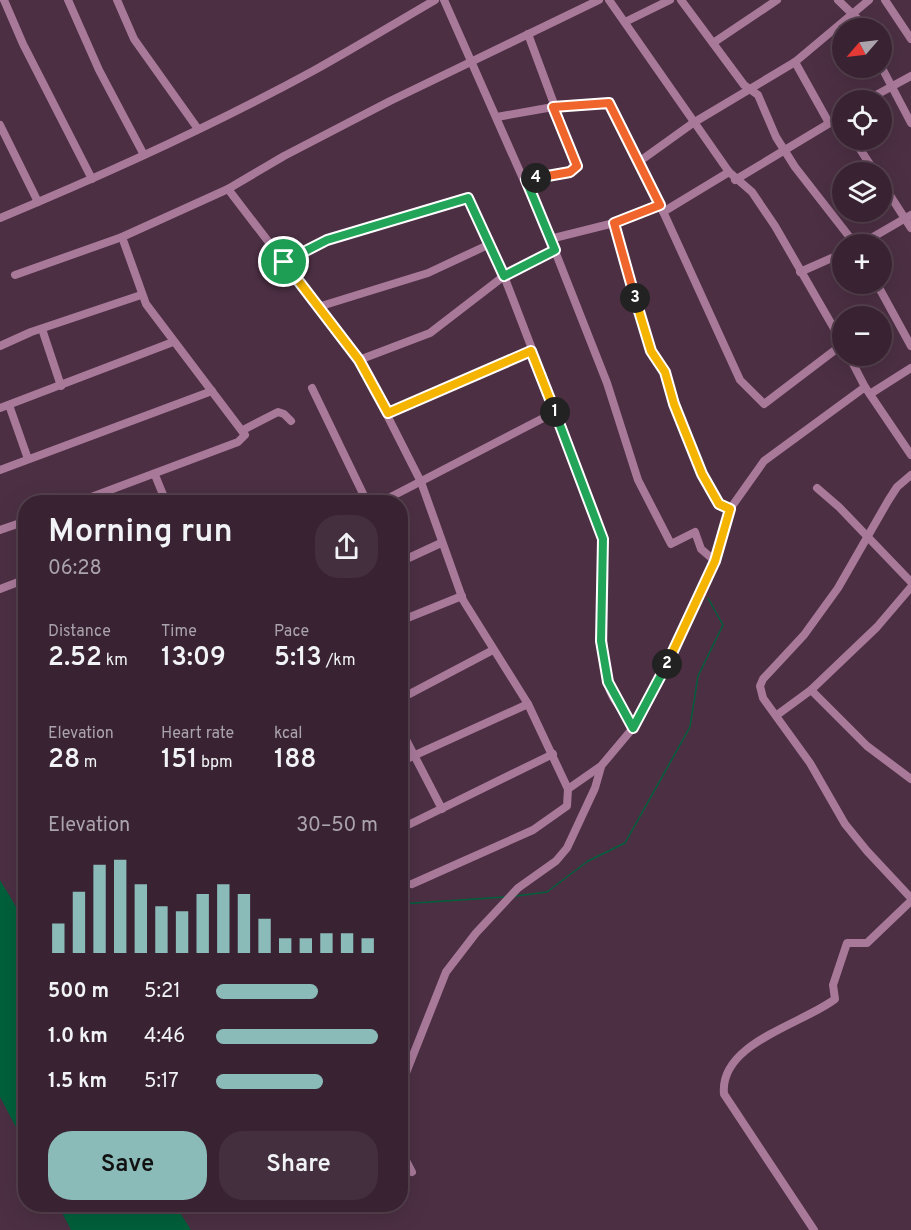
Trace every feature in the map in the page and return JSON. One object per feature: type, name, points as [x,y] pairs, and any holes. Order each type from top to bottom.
[{"type":"street","points":[[4,0],[37,73],[92,179]]},
{"type":"street","points":[[68,0],[99,70],[144,155]]},
{"type":"street","points":[[117,0],[134,39],[198,129]]},
{"type":"street","points":[[0,218],[92,179],[198,129],[312,71],[435,0]]},
{"type":"street","points":[[444,0],[526,180],[555,250],[607,383],[638,480],[671,544],[695,532],[701,549],[715,561]]},
{"type":"street","points":[[15,275],[122,237],[228,189],[295,150],[598,0]]},
{"type":"street","points":[[609,0],[729,172],[735,180],[752,192],[775,226],[832,326]]},
{"type":"street","points":[[625,22],[670,0]]},
{"type":"street","points":[[681,0],[749,90],[758,95],[769,124],[785,150],[848,234]]},
{"type":"street","points":[[713,43],[777,0]]},
{"type":"street","points":[[838,0],[858,18]]},
{"type":"street","points":[[640,161],[693,123],[795,62],[869,0]]},
{"type":"street","points":[[885,0],[911,39]]},
{"type":"street","points":[[526,180],[570,172],[577,166],[553,107],[528,34]]},
{"type":"street","points":[[795,62],[829,123]]},
{"type":"street","points":[[885,90],[911,76]]},
{"type":"street","points":[[886,78],[911,123]]},
{"type":"street","points":[[497,117],[553,107],[609,103],[640,161],[740,380],[764,404],[832,352]]},
{"type":"street","points":[[735,180],[832,122]]},
{"type":"street","points":[[0,125],[38,202]]},
{"type":"street","points":[[550,238],[614,223],[661,208],[729,172]]},
{"type":"street","points":[[228,189],[359,360],[388,413],[421,482],[441,543],[462,596],[528,704],[568,789],[567,806],[533,830],[412,884]]},
{"type":"street","points":[[892,196],[908,217],[911,228]]},
{"type":"street","points":[[284,262],[327,240],[464,198],[471,201],[504,276],[603,539],[601,641],[608,682],[633,728]]},
{"type":"street","points":[[878,234],[908,217]]},
{"type":"street","points":[[614,223],[651,351],[665,372],[674,404],[702,474],[719,504],[730,509]]},
{"type":"street","points":[[110,495],[238,442],[245,435],[173,342],[141,295],[122,237]]},
{"type":"street","points":[[318,307],[428,273],[490,244]]},
{"type":"street","points":[[359,360],[430,333],[504,276],[555,250]]},
{"type":"street","points":[[800,272],[832,258]]},
{"type":"street","points":[[882,294],[911,346]]},
{"type":"street","points":[[0,346],[141,295]]},
{"type":"street","points":[[42,329],[61,386]]},
{"type":"street","points":[[0,408],[173,342]]},
{"type":"street","points":[[388,413],[531,351]]},
{"type":"street","points":[[854,366],[867,391],[911,455]]},
{"type":"street","points":[[568,789],[601,766],[633,728],[696,606],[715,561],[730,509],[764,461],[867,391],[911,369]]},
{"type":"street","points":[[312,388],[364,495]]},
{"type":"street","points":[[0,470],[212,391]]},
{"type":"street","points":[[9,405],[28,459]]},
{"type":"street","points":[[243,430],[278,412],[291,421]]},
{"type":"street","points":[[395,495],[555,412]]},
{"type":"street","points":[[155,475],[163,495]]},
{"type":"street","points":[[814,1230],[724,1094],[725,1076],[733,1064],[760,1038],[788,1026],[835,999],[833,985],[847,943],[867,943],[911,900],[845,824],[810,763],[760,691],[763,679],[804,635],[838,588],[897,487],[911,475]]},
{"type":"street","points":[[817,488],[869,537],[911,582]]},
{"type":"street","points":[[0,531],[18,524]]},
{"type":"street","points":[[408,558],[441,543]]},
{"type":"street","points":[[0,589],[18,582]]},
{"type":"street","points":[[777,715],[811,690],[877,627],[911,587]]},
{"type":"street","points":[[408,618],[462,596]]},
{"type":"street","points":[[408,695],[493,650]]},
{"type":"street","points":[[811,690],[867,746],[911,779]]},
{"type":"street","points":[[408,758],[528,704]]},
{"type":"street","points":[[408,745],[442,809]]},
{"type":"street","points":[[408,825],[553,754]]},
{"type":"street","points":[[408,1068],[446,972],[476,933],[518,888],[556,861],[567,848],[595,789],[601,766]]},
{"type":"street","points":[[408,1164],[412,1172]]},
{"type":"shaded area","points":[[0,880],[18,910],[18,1131],[0,1097]]},
{"type":"shaded area","points":[[62,1212],[179,1212],[191,1230],[71,1230]]},
{"type":"waterway","points":[[516,896],[547,892],[588,861],[625,843],[690,727],[698,676],[723,625],[708,598]]},
{"type":"waterway","points":[[408,903],[505,897]]},
{"type":"route","points":[[604,101],[609,103],[660,205],[614,223],[632,289],[651,351],[665,372],[674,404],[702,474],[713,489],[719,504],[730,509],[715,561],[696,606],[633,728],[630,719],[611,692],[601,641],[605,562],[603,539],[597,518],[531,351],[388,413],[359,360],[284,262],[327,240],[468,198],[504,276],[555,250],[526,180],[570,172],[577,166],[553,107],[604,101]]}]
